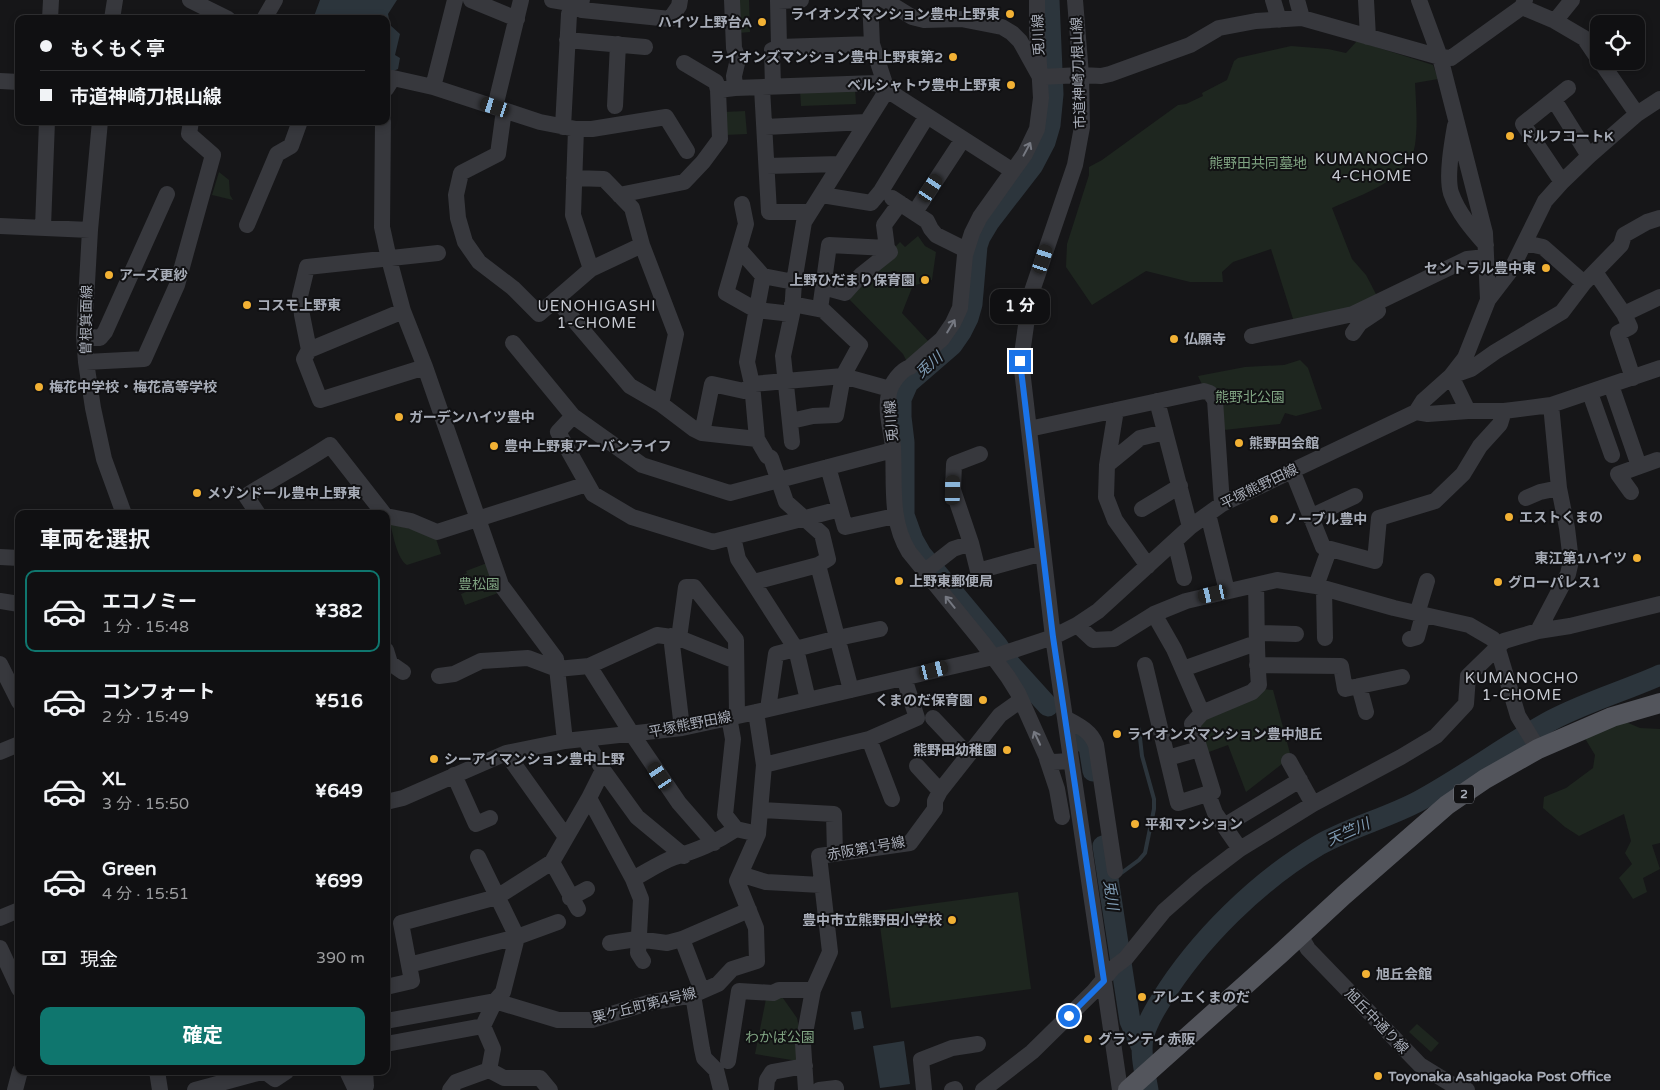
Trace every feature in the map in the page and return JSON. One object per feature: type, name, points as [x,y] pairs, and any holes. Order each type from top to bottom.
[{"type":"main road","name":"2","points":[[1127,1088],[1153,1068],[1434,816],[1485,779],[1536,745],[1612,717],[1660,703]]},
{"type":"street","points":[[50,15],[51,0]]},
{"type":"street","points":[[113,15],[115,0]]},
{"type":"street","points":[[190,0],[218,15]]},
{"type":"street","points":[[266,15],[275,0]]},
{"type":"street","points":[[434,87],[455,0]]},
{"type":"street","points":[[471,0],[517,19]]},
{"type":"street","points":[[521,0],[500,108],[498,154],[461,172],[456,194],[458,218],[465,242],[479,262],[514,288],[539,314],[592,269],[642,245]]},
{"type":"street","points":[[552,0],[579,3]]},
{"type":"street","points":[[579,3],[582,10],[670,19],[679,6],[680,0]]},
{"type":"street","points":[[732,0],[734,48],[738,59],[734,76],[735,88]]},
{"type":"street","points":[[779,48],[778,1],[801,0]]},
{"type":"street","points":[[870,0],[872,44],[887,90]]},
{"type":"street","points":[[884,0],[912,17],[924,20],[961,18],[1002,27],[1020,41],[1048,76],[1101,76],[1121,71],[1190,45],[1219,28],[1256,21],[1302,18],[1440,57],[1451,58],[1524,4],[1584,38],[1590,47]]},
{"type":"street","name":"兎川線","points":[[1037,0],[1037,31],[1048,76],[1037,128],[1025,154],[977,221],[966,250],[961,300],[953,323],[936,344],[905,369],[890,389],[888,421],[892,450],[895,516],[902,540],[909,552],[930,567],[983,642],[1000,655],[1008,677],[1047,759],[1056,786],[1062,817]]},
{"type":"street","name":"市道神崎刀根山線","points":[[1075,0],[1081,75],[1082,127],[1075,165],[1030,297],[1020,361],[1053,637],[1071,760],[1104,981],[1127,1088]]},
{"type":"street","points":[[1274,0],[1278,20]]},
{"type":"street","points":[[1297,0],[1302,18]]},
{"type":"street","points":[[1366,0],[1368,37]]},
{"type":"street","points":[[1419,0],[1440,57],[1485,232],[1488,300]]},
{"type":"street","points":[[1555,21],[1572,0]]},
{"type":"street","points":[[579,3],[569,14],[567,40],[569,128],[574,178],[573,214],[592,269]]},
{"type":"street","points":[[567,40],[645,47]]},
{"type":"street","points":[[615,106],[618,44]]},
{"type":"street","points":[[809,212],[769,212],[765,127],[767,88],[772,50],[779,48],[872,44]]},
{"type":"street","points":[[619,195],[684,182],[720,139],[716,82],[684,63]]},
{"type":"street","points":[[1416,412],[1423,401],[1451,376],[1464,358],[1488,300],[1511,270],[1545,201],[1589,156],[1652,108],[1610,70]]},
{"type":"street","points":[[390,83],[393,78],[434,87],[540,122],[569,128],[592,130],[666,117],[687,151]]},
{"type":"street","points":[[0,81],[15,82]]},
{"type":"street","points":[[718,90],[876,83],[1013,171]]},
{"type":"street","points":[[1562,182],[1523,124],[1568,88]]},
{"type":"street","points":[[792,442],[784,356],[804,222],[887,90]]},
{"type":"street","points":[[1554,100],[1589,156]]},
{"type":"street","points":[[822,195],[871,203],[881,191],[927,116]]},
{"type":"street","points":[[1456,121],[1450,153],[1450,191],[1463,218],[1486,251]]},
{"type":"street","points":[[765,127],[866,122]]},
{"type":"street","points":[[43,227],[47,125]]},
{"type":"street","name":"曽根箕面線","points":[[100,125],[90,230],[84,336],[93,408],[104,459],[123,510]]},
{"type":"street","points":[[86,362],[144,359],[177,285],[213,156],[190,134],[191,125]]},
{"type":"street","points":[[247,225],[278,154],[291,146],[299,125]]},
{"type":"street","points":[[383,125],[382,227],[403,311],[425,367],[501,585],[556,660],[565,740]]},
{"type":"street","points":[[915,212],[964,139]]},
{"type":"street","points":[[767,166],[839,164]]},
{"type":"street","points":[[574,178],[604,179],[632,208],[642,245],[676,334],[661,404]]},
{"type":"street","points":[[881,191],[927,221],[931,230],[936,235],[966,250]]},
{"type":"street","points":[[84,336],[100,338],[106,332],[167,194]]},
{"type":"street","points":[[823,287],[844,293],[861,275],[890,252],[887,248],[884,225],[900,203]]},
{"type":"street","points":[[742,204],[746,224],[726,293],[756,310],[820,308],[860,345],[843,376],[836,415],[813,416],[791,421]]},
{"type":"street","points":[[1451,376],[1471,369],[1495,352],[1562,312],[1590,277],[1621,245],[1624,235],[1647,222],[1660,218]]},
{"type":"street","points":[[0,226],[90,230]]},
{"type":"street","points":[[1525,243],[1543,247],[1590,277],[1624,314],[1630,327],[1618,334],[1633,378]]},
{"type":"street","points":[[820,308],[829,245],[887,248]]},
{"type":"street","points":[[740,250],[763,276],[794,282]]},
{"type":"street","points":[[1252,336],[1353,314],[1486,251]]},
{"type":"street","points":[[425,367],[320,400],[304,360],[309,350],[300,296],[307,267],[438,253]]},
{"type":"street","points":[[754,582],[818,565],[828,559],[822,534],[786,502],[771,458],[757,438],[752,384],[747,362],[763,276]]},
{"type":"street","points":[[1353,334],[1360,323],[1388,306],[1391,296]]},
{"type":"street","points":[[1624,314],[1660,297]]},
{"type":"street","points":[[556,299],[630,386],[661,404],[702,433],[757,438]]},
{"type":"street","points":[[309,350],[403,311]]},
{"type":"street","points":[[513,344],[573,416],[642,465],[730,493],[892,450]]},
{"type":"street","name":"平塚熊野田線","points":[[390,801],[403,798],[506,753],[565,740],[682,728],[1000,655],[1053,637],[1077,625],[1098,611],[1190,527],[1222,504],[1416,412],[1428,414],[1504,411],[1551,405],[1660,368]]},
{"type":"street","points":[[702,433],[712,384],[744,391],[752,384],[843,376],[890,389]]},
{"type":"street","points":[[1451,376],[1468,411]]},
{"type":"street","points":[[1610,385],[1639,466]]},
{"type":"street","points":[[1029,429],[1204,391],[1210,393],[1214,400],[1222,504]]},
{"type":"street","points":[[1590,393],[1612,455]]},
{"type":"street","points":[[1157,401],[1190,527]]},
{"type":"street","points":[[1538,631],[1568,574],[1571,561],[1559,488],[1551,405]]},
{"type":"street","points":[[1116,410],[1107,465],[1106,497],[1115,520],[1148,566]]},
{"type":"street","points":[[1292,470],[1322,548],[1375,562],[1379,518],[1435,501],[1463,474],[1480,446],[1500,424],[1504,411]]},
{"type":"street","points":[[573,416],[558,432],[587,484],[593,494],[632,517],[713,542],[840,509]]},
{"type":"street","points":[[1107,465],[1140,438],[1165,432]]},
{"type":"street","points":[[255,510],[246,496],[330,445],[381,510]]},
{"type":"street","points":[[980,454],[954,464],[953,490],[971,542],[978,571],[1043,553]]},
{"type":"street","points":[[1631,492],[1618,474],[1657,457]]},
{"type":"street","points":[[828,467],[845,527],[895,516]]},
{"type":"street","points":[[390,516],[411,521],[437,532],[587,484]]},
{"type":"street","points":[[1142,509],[1180,486]]},
{"type":"street","points":[[1526,498],[1540,492],[1559,488]]},
{"type":"street","points":[[1310,517],[1355,496]]},
{"type":"street","points":[[1208,514],[1227,591]]},
{"type":"street","points":[[734,537],[738,559],[796,649],[808,700]]},
{"type":"street","points":[[1175,541],[1184,578]]},
{"type":"street","points":[[930,567],[953,549],[971,542]]},
{"type":"street","points":[[1325,638],[1320,588],[1329,550]]},
{"type":"street","points":[[0,557],[15,558]]},
{"type":"street","points":[[818,565],[851,690]]},
{"type":"street","points":[[1077,625],[1093,640],[1114,639],[1154,614],[1186,601],[1278,580],[1320,588],[1469,625],[1493,639],[1497,646],[1518,716],[1536,745]]},
{"type":"street","points":[[1410,639],[1417,637],[1427,581]]},
{"type":"street","points":[[1146,665],[1178,803],[1213,792],[1192,724],[1202,713],[1252,692],[1259,685],[1256,585]]},
{"type":"street","points":[[682,728],[675,637],[686,587],[694,588],[736,640],[733,739],[725,816],[736,829],[758,834]]},
{"type":"street","points":[[0,602],[15,604]]},
{"type":"street","points":[[983,1090],[1032,1052],[1104,981],[1164,911],[1198,881],[1240,849],[1313,804],[1436,736],[1466,704],[1468,676],[1497,646],[1504,641],[1538,631],[1570,626],[1660,604]]},
{"type":"street","points":[[1154,614],[1174,649],[1202,713]]},
{"type":"street","points":[[610,943],[637,939],[667,943],[682,939],[749,910],[737,881],[758,834],[764,765],[762,710],[776,654],[880,629]]},
{"type":"street","points":[[1183,669],[1257,638],[1296,634]]},
{"type":"street","points":[[439,676],[454,674],[481,661],[528,658],[557,669],[589,666],[657,635],[675,637],[736,661]]},
{"type":"street","points":[[390,663],[403,672]]},
{"type":"street","points":[[0,664],[15,689]]},
{"type":"street","points":[[1257,665],[1341,666],[1345,689],[1402,677]]},
{"type":"street","points":[[589,666],[679,803],[714,843]]},
{"type":"street","points":[[764,765],[869,740],[917,718],[904,678]]},
{"type":"street","points":[[1359,686],[1366,712]]},
{"type":"street","name":"赤阪第1号線","points":[[806,1090],[803,1044],[813,990],[830,952],[818,856],[910,843],[935,809],[935,801],[940,791],[1000,715],[1020,700]]},
{"type":"street","points":[[933,718],[968,755]]},
{"type":"street","points":[[1066,718],[1093,737],[1096,745],[1115,871]]},
{"type":"street","points":[[585,739],[603,770],[637,817],[684,856]]},
{"type":"street","points":[[869,740],[892,799]]},
{"type":"street","points":[[0,752],[15,746]]},
{"type":"street","points":[[1168,758],[1199,749]]},
{"type":"street","points":[[506,753],[566,837]]},
{"type":"street","points":[[1047,759],[1053,762],[1071,760]]},
{"type":"street","points":[[1289,761],[1313,804]]},
{"type":"street","points":[[917,766],[940,791]]},
{"type":"street","points":[[390,986],[412,981],[401,923],[497,897],[552,862],[603,770]]},
{"type":"street","points":[[454,775],[476,824],[490,818]]},
{"type":"street","points":[[1224,826],[1300,780]]},
{"type":"street","points":[[1208,794],[1215,813],[1240,849]]},
{"type":"street","points":[[589,798],[633,879],[641,899],[637,939],[638,953],[643,961]]},
{"type":"street","points":[[760,810],[834,814],[835,854]]},
{"type":"street","points":[[633,879],[674,858],[684,856],[714,843],[736,829]]},
{"type":"street","points":[[478,857],[517,937],[503,992],[495,1001],[483,1026],[493,1049],[489,1070]]},
{"type":"street","points":[[552,862],[574,903],[588,889]]},
{"type":"street","points":[[740,874],[766,882],[821,885]]},
{"type":"street","name":"栗ケ丘町第4号線","points":[[495,1001],[558,1020],[592,1020],[648,1003],[697,993],[718,984],[732,969],[757,961],[756,928],[749,910]]},
{"type":"street","points":[[0,918],[15,912]]},
{"type":"street","points":[[409,965],[517,937],[558,922]]},
{"type":"street","name":"旭丘中通り線","points":[[1300,936],[1308,949],[1420,1065],[1451,1084],[1467,1090]]},
{"type":"street","points":[[682,939],[697,993],[704,1058],[718,1069]]},
{"type":"street","points":[[0,948],[15,980]]},
{"type":"street","points":[[721,1090],[718,1069],[739,991],[773,993],[779,990],[813,990]]},
{"type":"street","points":[[390,1020],[495,1001]]},
{"type":"street","points":[[390,1043],[483,1026]]},
{"type":"street","points":[[924,1090],[921,1060],[952,1048],[978,1044]]},
{"type":"street","points":[[766,1090],[767,1080],[772,1072],[805,1066]]},
{"type":"street","points":[[450,1090],[456,1082],[489,1070],[504,1078],[540,1078],[550,1090]]},
{"type":"street","points":[[15,1090],[19,1075]]},
{"type":"street","points":[[158,1075],[160,1090]]},
{"type":"street","points":[[195,1090],[251,1075]]},
{"type":"street","points":[[270,1075],[275,1080],[282,1075]]},
{"type":"street","points":[[349,1075],[356,1090]]},
{"type":"street","points":[[363,1090],[366,1086],[365,1075]]},
{"type":"street","points":[[819,1090],[836,1088],[836,1090]]},
{"type":"green space","points":[[736,0],[749,0],[750,32],[738,33]]},
{"type":"green space","name":"熊野田共同墓地","points":[[1357,41],[1433,65],[1438,79],[1415,83],[1417,122],[1415,145],[1411,157],[1404,168],[1382,185],[1332,208],[1352,259],[1366,275],[1377,296],[1353,309],[1294,322],[1271,249],[1233,262],[1222,272],[1223,282],[1190,282],[1146,271],[1092,305],[1066,267],[1067,244],[1089,175],[1089,167],[1102,160],[1178,105],[1186,104],[1203,96],[1202,93],[1227,80],[1234,61],[1238,58],[1291,46],[1328,49],[1346,53]]},
{"type":"green space","points":[[855,89],[856,104],[801,106],[800,90]]},
{"type":"green space","points":[[745,111],[747,134],[725,135],[724,112]]},
{"type":"green space","points":[[219,172],[229,180],[230,195],[233,200],[212,195]]},
{"type":"green space","points":[[918,236],[925,246],[936,252],[932,280],[913,285],[902,313],[929,342],[907,362],[903,354],[847,297],[900,242],[905,247]]},
{"type":"green space","name":"熊野北公園","points":[[1300,360],[1308,368],[1322,409],[1296,416],[1285,413],[1280,424],[1224,430],[1198,376],[1245,367],[1284,365]]},
{"type":"green space","points":[[390,523],[435,536],[441,554],[407,565],[398,552]]},
{"type":"green space","name":"豊松園","points":[[487,563],[498,593],[465,605],[461,594],[466,592],[461,576],[467,573],[466,571]]},
{"type":"green space","points":[[1263,689],[1273,690],[1291,757],[1246,792],[1228,745],[1206,753],[1197,728],[1207,716]]},
{"type":"green space","points":[[1621,720],[1640,728],[1660,729],[1660,843],[1652,845],[1660,869],[1643,878],[1647,892],[1633,899],[1619,878],[1632,864],[1625,853],[1631,841],[1624,814],[1579,836],[1543,808],[1544,797],[1566,788],[1593,768],[1595,755],[1583,735]]},
{"type":"green space","points":[[1018,892],[1031,989],[891,1008],[878,911]]},
{"type":"green space","name":"わかば公園","points":[[780,994],[797,1018],[801,1038],[798,1061],[755,1054],[766,999]]},
{"type":"green space","points":[[1417,1024],[1439,1043],[1431,1052],[1409,1032]]},
{"type":"shaded area","points":[[320,0],[397,0],[388,15],[314,15]]},
{"type":"shaded area","points":[[390,25],[400,34],[395,55],[400,58],[398,69],[390,72]]},
{"type":"shaded area","points":[[861,1011],[864,1028],[854,1030],[851,1012]]},
{"type":"shaded area","points":[[904,1041],[910,1084],[880,1088],[873,1046]]},
{"type":"waterway","name":"兎川","points":[[1048,706],[1010,664],[997,645],[921,554],[913,540],[904,515],[904,442],[901,399],[908,383],[952,345],[961,332],[972,304],[977,246],[980,237],[989,222],[1033,165],[1045,142],[1050,125],[1053,94],[1049,0]]},
{"type":"waterway","name":"天竺川","points":[[1148,1090],[1143,1064],[1142,1044],[1150,1018],[1176,978],[1211,934],[1252,894],[1274,876],[1319,845],[1419,801],[1552,720],[1660,675]]},
{"type":"waterway","points":[[1120,874],[1139,860],[1145,853],[1154,809],[1154,799],[1142,756],[1139,729]]},
{"type":"waterway","name":"兎川","points":[[1083,741],[1089,747],[1093,771]]},
{"type":"waterway","name":"兎川","points":[[1103,846],[1130,1021],[1142,1048]]},
{"type":"place","name":"ライオンズマンション豊中上野東","points":[[1010,14]]},
{"type":"place","name":"ハイツ上野台A","points":[[762,22]]},
{"type":"place","name":"ライオンズマンション豊中上野東第2","points":[[953,57]]},
{"type":"place","name":"ベルシャトウ豊中上野東","points":[[1011,85]]},
{"type":"place","name":"ドルフコートK","points":[[1510,136]]},
{"type":"place","name":"セントラル豊中東","points":[[1546,268]]},
{"type":"place","name":"アーズ更紗","points":[[109,275]]},
{"type":"place","name":"上野ひだまり保育園","points":[[925,280]]},
{"type":"place","name":"コスモ上野東","points":[[247,305]]},
{"type":"place","name":"仏願寺","points":[[1174,339]]},
{"type":"place","name":"梅花中学校・梅花高等学校","points":[[39,387]]},
{"type":"place","name":"ガーデンハイツ豊中","points":[[399,417]]},
{"type":"place","name":"熊野田会館","points":[[1239,443]]},
{"type":"place","name":"豊中上野東アーバンライフ","points":[[494,446]]},
{"type":"place","name":"メゾンドール豊中上野東","points":[[197,493]]},
{"type":"place","name":"エストくまの","points":[[1509,517]]},
{"type":"place","name":"ノーブル豊中","points":[[1274,519]]},
{"type":"place","name":"東江第1ハイツ","points":[[1637,558]]},
{"type":"place","name":"上野東郵便局","points":[[899,581]]},
{"type":"place","name":"グローパレス1","points":[[1498,582]]},
{"type":"place","name":"くまのだ保育園","points":[[983,700]]},
{"type":"place","name":"ライオンズマンション豊中旭丘","points":[[1117,734]]},
{"type":"place","name":"熊野田幼稚園","points":[[1007,750]]},
{"type":"place","name":"シーアイマンション豊中上野","points":[[434,759]]},
{"type":"place","name":"平和マンション","points":[[1135,824]]},
{"type":"place","name":"豊中市立熊野田小学校","points":[[952,920]]},
{"type":"place","name":"旭丘会館","points":[[1366,974]]},
{"type":"place","name":"アレエくまのだ","points":[[1142,997]]},
{"type":"place","name":"グランティ赤阪","points":[[1088,1039]]},
{"type":"place","name":"Toyonaka Asahigaoka Post Office","points":[[1378,1076]]},
{"type":"district","name":"KUMANOCHO 4-CHOME","points":[[1372,168]]},
{"type":"district","name":"UENOHIGASHI 1-CHOME","points":[[597,314]]},
{"type":"district","name":"KUMANOCHO 1-CHOME","points":[[1522,686]]},
{"type":"route","points":[[1020,361],[1053,637],[1104,981],[1069,1016]]}]
